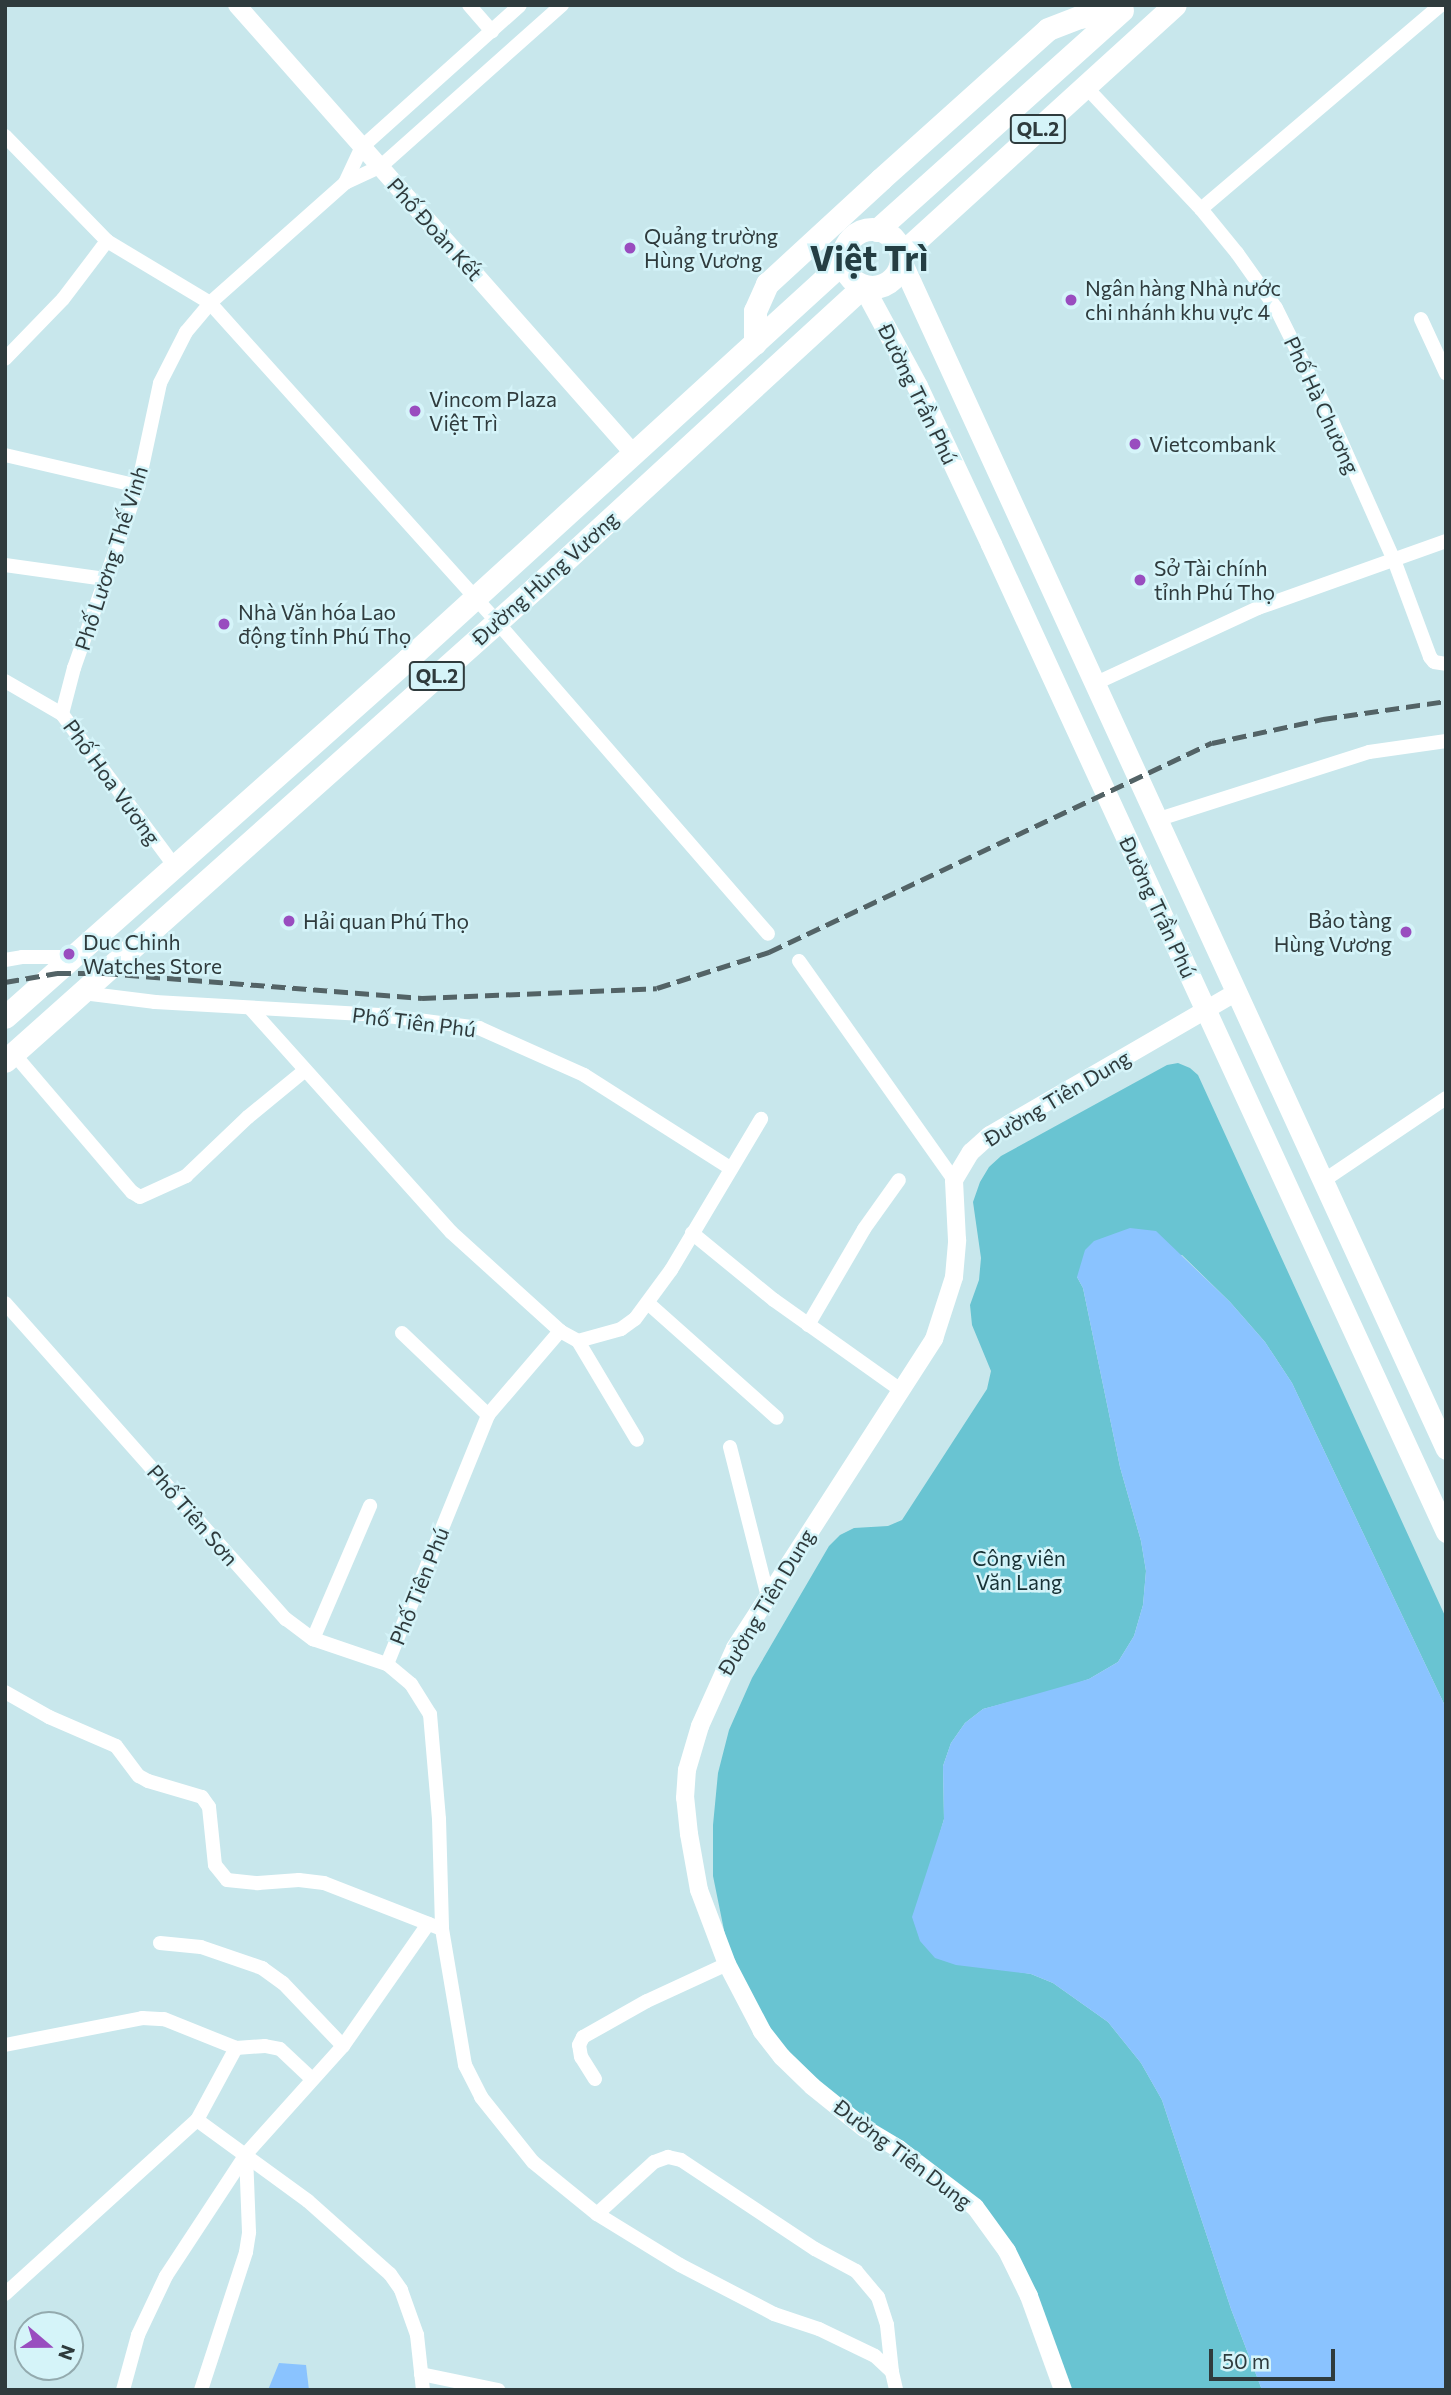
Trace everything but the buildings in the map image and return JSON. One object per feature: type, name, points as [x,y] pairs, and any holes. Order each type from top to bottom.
[{"type":"main road","name":"QL.2","points":[[863,286],[877,287],[888,283],[898,272],[901,257],[1175,5]]},
{"type":"main road","name":"QL.2","points":[[844,262],[845,249],[852,238],[864,231],[877,230],[1124,8]]},
{"type":"main road","points":[[755,343],[755,311],[767,284],[881,179],[1048,29],[1080,16],[1124,8]]},
{"type":"main road","points":[[877,230],[893,238],[901,257]]},
{"type":"main road","name":"Đường Trần Phú","points":[[901,257],[1446,1450]]},
{"type":"main road","points":[[844,262],[850,277],[863,286]]},
{"type":"main road","name":"Đường Hùng Vương","points":[[5,1017],[176,868],[844,262]]},
{"type":"main road","name":"Đường Hùng Vương","points":[[10,1058],[497,622],[863,286]]},
{"type":"main road","name":"Đường Trần Phú","points":[[863,286],[916,386],[1446,1532]]},
{"type":"street","name":"Phố Đoàn Kết","points":[[237,5],[634,453]]},
{"type":"street","points":[[469,5],[492,31]]},
{"type":"street","name":"Phố Lương Thế Vinh","points":[[345,183],[362,147],[520,5]]},
{"type":"street","name":"Phố Lương Thế Vinh","points":[[62,714],[138,486],[160,383],[186,332],[210,303],[345,183],[380,167],[562,5]]},
{"type":"street","points":[[1201,209],[1441,5]]},
{"type":"street","name":"Phố Hà Chương","points":[[1085,86],[1201,209],[1252,272],[1276,309],[1332,421],[1394,560],[1430,657],[1434,662],[1446,664]]},
{"type":"street","points":[[5,136],[107,241],[210,303],[476,598],[768,934]]},
{"type":"street","points":[[5,359],[63,299],[107,241]]},
{"type":"street","points":[[1421,319],[1446,373]]},
{"type":"street","points":[[5,455],[138,486]]},
{"type":"street","points":[[1094,684],[1258,608],[1446,541]]},
{"type":"street","points":[[5,565],[105,579]]},
{"type":"street","name":"Phố Hoa Vương","points":[[5,681],[62,714],[176,868]]},
{"type":"street","points":[[1156,820],[1369,752],[1446,741]]},
{"type":"street","points":[[5,960],[22,957],[74,957]]},
{"type":"street","points":[[799,961],[954,1180]]},
{"type":"street","name":"Đường Tiên Dung","points":[[1063,2390],[1029,2295],[1007,2251],[975,2207],[899,2149],[863,2128],[782,2057],[762,2031],[727,1964],[699,1891],[692,1860],[685,1798],[687,1770],[700,1726],[718,1683],[767,1593],[934,1339],[954,1278],[957,1240],[954,1180],[971,1152],[990,1135],[1237,992]]},
{"type":"street","name":"Phố Tiên Phú","points":[[83,993],[155,1002],[380,1015],[479,1028],[584,1075],[730,1168]]},
{"type":"street","points":[[250,1008],[304,1072],[451,1232],[560,1331],[578,1341],[637,1440]]},
{"type":"street","points":[[10,1058],[132,1192],[140,1196],[186,1176],[248,1117],[304,1072]]},
{"type":"street","points":[[1323,1181],[1446,1098]]},
{"type":"street","points":[[578,1341],[621,1329],[649,1304],[761,1119]]},
{"type":"street","points":[[808,1325],[864,1229],[899,1180]]},
{"type":"street","points":[[692,1233],[808,1325],[902,1391]]},
{"type":"street","name":"Phố Tiên Sơn","points":[[5,1303],[286,1619],[313,1639],[387,1664],[411,1684],[430,1714],[439,1819],[435,1926],[465,2065],[473,2086],[533,2162],[597,2214],[680,2264],[774,2314],[849,2342],[875,2356],[891,2372]]},
{"type":"street","points":[[649,1304],[777,1418]]},
{"type":"street","name":"Phố Tiên Phú","points":[[387,1664],[488,1415],[560,1331]]},
{"type":"street","points":[[402,1333],[488,1415]]},
{"type":"street","points":[[730,1447],[767,1593]]},
{"type":"street","points":[[313,1639],[370,1506]]},
{"type":"street","points":[[5,1692],[49,1717],[116,1746],[139,1776],[148,1781],[202,1797],[209,1807],[215,1866],[227,1880],[258,1883],[311,1880],[324,1882],[435,1926],[343,2046],[246,2154],[166,2276],[138,2335],[123,2390]]},
{"type":"street","points":[[160,1943],[201,1947],[262,1968],[283,1983],[343,2046]]},
{"type":"street","points":[[595,2079],[581,2057],[579,2045],[583,2037],[647,2001],[727,1964]]},
{"type":"street","points":[[5,2045],[142,2018],[164,2019],[236,2048],[265,2046],[280,2049],[312,2080]]},
{"type":"street","points":[[5,2294],[197,2120],[236,2048]]},
{"type":"street","points":[[197,2120],[318,2209],[390,2274],[401,2290],[417,2335],[423,2390]]},
{"type":"street","points":[[201,2390],[246,2252],[249,2232],[246,2154]]},
{"type":"street","points":[[597,2214],[654,2162],[668,2157],[681,2160],[816,2249],[856,2271],[878,2297],[887,2325],[891,2372],[896,2390]]},
{"type":"street","points":[[421,2374],[498,2390]]},
{"type":"green space","name":"Công viên Văn Lang","points":[[1178,1063],[1198,1075],[1446,1618],[1446,1708],[1292,1383],[1265,1342],[1230,1302],[1182,1255],[1077,1277],[1083,1288],[1120,1467],[1141,1541],[1146,1571],[1143,1605],[1134,1636],[1118,1662],[1089,1679],[983,1709],[965,1723],[951,1743],[943,1766],[944,1819],[930,1868],[984,1966],[1031,1974],[1053,1983],[1108,2022],[1141,2063],[1162,2100],[1231,2309],[1262,2390],[1071,2390],[1011,2249],[789,2057],[762,2016],[739,1975],[725,1935],[713,1876],[713,1825],[718,1773],[729,1730],[752,1678],[829,1546],[840,1535],[854,1528],[888,1526],[902,1520],[987,1389],[991,1371],[972,1325],[970,1305],[979,1280],[981,1258],[973,1202],[989,1167],[1001,1156],[1167,1065]]},
{"type":"shaded area","points":[[1130,1228],[1156,1231],[1230,1302],[1265,1342],[1292,1383],[1446,1708],[1446,2390],[1262,2390],[1231,2309],[1162,2100],[1141,2063],[1108,2022],[1053,1983],[1031,1974],[956,1965],[935,1958],[920,1941],[912,1917],[944,1819],[943,1766],[951,1743],[965,1723],[983,1709],[1089,1679],[1118,1662],[1134,1636],[1143,1605],[1146,1571],[1141,1541],[1120,1467],[1083,1288],[1077,1277],[1085,1250],[1094,1241]]},
{"type":"shaded area","points":[[279,2363],[306,2365],[309,2390],[268,2390]]},
{"type":"railway","points":[[5,982],[57,973],[104,973],[422,998],[657,988],[769,952],[1212,743],[1323,719],[1446,701]]},
{"type":"place","name":"Quảng trường Hùng Vương","points":[[630,248]]},
{"type":"place","name":"Ngân hàng Nhà nước chi nhánh khu vực 4","points":[[1071,300]]},
{"type":"place","name":"Vincom Plaza Việt Trì","points":[[415,411]]},
{"type":"place","name":"Vietcombank","points":[[1135,444]]},
{"type":"place","name":"Sở Tài chính tỉnh Phú Thọ","points":[[1140,580]]},
{"type":"place","name":"Nhà Văn hóa Lao động tỉnh Phú Thọ","points":[[224,624]]},
{"type":"place","name":"Hải quan Phú Thọ","points":[[289,921]]},
{"type":"place","name":"Bảo tàng Hùng Vương","points":[[1406,932]]},
{"type":"place","name":"Duc Chinh Watches Store","points":[[69,954]]},
{"type":"district","name":"Việt Trì","points":[[869,257]]}]
